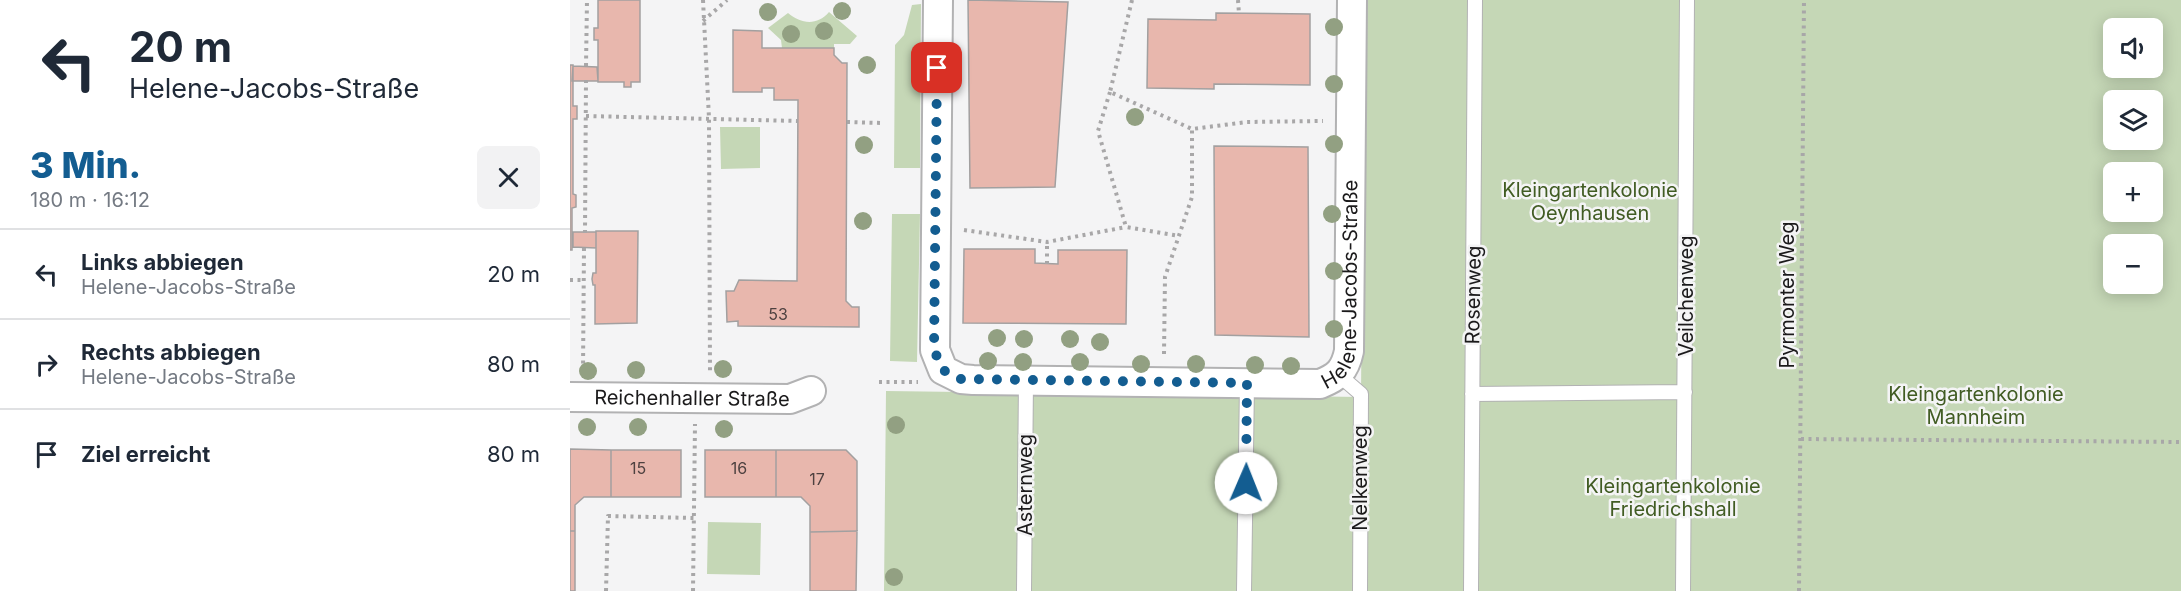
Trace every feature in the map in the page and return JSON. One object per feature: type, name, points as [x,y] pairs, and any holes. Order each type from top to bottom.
[{"type":"street","points":[[938,0],[934,350],[943,370]]},
{"type":"street","name":"Helene-Jacobs-Straße","points":[[943,370],[961,379],[1320,384],[1340,375],[1347,363],[1349,351],[1352,0]]},
{"type":"street","name":"Reichenhaller Straße","points":[[577,387],[695,399],[790,399],[812,391]]},
{"type":"lane","name":"Rosenweg","points":[[1471,591],[1475,0]]},
{"type":"lane","name":"Veilchenweg","points":[[1683,591],[1687,0]]},
{"type":"lane","name":"Nelkenweg","points":[[1340,375],[1361,394],[1360,591]]},
{"type":"lane","name":"Asternweg","points":[[1024,591],[1026,380]]},
{"type":"lane","points":[[1244,591],[1247,383]]},
{"type":"lane","points":[[1472,394],[1685,392]]},
{"type":"path","points":[[586,0],[586,66]]},
{"type":"path","points":[[693,591],[695,399],[710,379],[709,118],[703,0]]},
{"type":"path","points":[[703,21],[727,0]]},
{"type":"path","points":[[1126,227],[1098,132],[1132,0]]},
{"type":"path","points":[[1238,0],[1239,14]]},
{"type":"path","name":"Pyrmonter Weg","points":[[1799,591],[1804,0]]},
{"type":"path","points":[[585,232],[586,81]]},
{"type":"path","points":[[1110,92],[1192,129],[1247,122],[1351,120]]},
{"type":"path","points":[[586,116],[798,121]]},
{"type":"path","points":[[847,122],[882,123]]},
{"type":"path","points":[[1164,382],[1165,277],[1192,197],[1192,129]]},
{"type":"path","points":[[936,226],[1047,242],[1126,227],[1180,236]]},
{"type":"path","points":[[1047,242],[1047,264]]},
{"type":"path","points":[[577,387],[585,280],[584,248]]},
{"type":"path","points":[[570,280],[585,280]]},
{"type":"path","points":[[879,382],[922,382],[943,370]]},
{"type":"path","points":[[1800,439],[2181,442]]},
{"type":"path","points":[[606,591],[608,516],[694,518]]},
{"type":"green space","points":[[1364,0],[2181,0],[2181,591],[884,591],[886,391],[1361,397]]},
{"type":"green space","points":[[921,4],[920,168],[894,168],[895,45],[904,35],[912,5]]},
{"type":"green space","points":[[829,12],[857,36],[850,44],[834,44],[834,48],[782,48],[781,40],[768,28],[788,13],[809,22],[819,20]]},
{"type":"green space","points":[[720,127],[760,127],[760,168],[721,169]]},
{"type":"green space","points":[[892,214],[920,214],[917,362],[890,361]]},
{"type":"green space","points":[[708,522],[761,523],[760,575],[707,574]]},
{"type":"building","points":[[598,0],[640,0],[640,82],[631,82],[631,87],[624,87],[624,82],[598,82],[598,40],[594,40],[594,28],[598,28]]},
{"type":"building","points":[[968,0],[1068,2],[1055,187],[970,188]]},
{"type":"building","points":[[1216,13],[1310,14],[1310,85],[1214,84],[1214,89],[1147,88],[1148,19],[1216,20]]},
{"type":"building","points":[[733,30],[762,31],[762,48],[834,48],[834,55],[842,63],[847,63],[846,301],[852,307],[859,307],[859,327],[738,326],[738,321],[727,322],[726,291],[734,291],[739,280],[797,281],[798,100],[774,100],[774,88],[762,88],[762,92],[733,92]]},
{"type":"building","points":[[570,65],[573,65],[573,106],[577,106],[577,119],[573,119],[573,194],[576,195],[576,207],[572,208],[572,250],[570,250]]},
{"type":"building","points":[[573,66],[597,67],[598,81],[572,81]]},
{"type":"building","points":[[1214,146],[1308,147],[1309,337],[1215,335]]},
{"type":"building","points":[[596,231],[638,231],[637,323],[595,324],[595,285],[592,279],[593,273],[596,273]]},
{"type":"building","points":[[573,232],[596,232],[596,248],[573,247]]},
{"type":"building","points":[[964,249],[1035,249],[1035,263],[1058,264],[1058,250],[1127,250],[1126,324],[963,323]]},
{"type":"building","points":[[570,449],[611,450],[611,497],[584,497],[575,505],[575,531],[570,531]]},
{"type":"building","points":[[611,450],[681,450],[681,497],[611,497]]},
{"type":"building","points":[[705,450],[776,450],[776,497],[705,497]]},
{"type":"building","points":[[776,450],[846,450],[857,461],[857,531],[810,532],[810,506],[801,497],[776,497]]},
{"type":"building","points":[[570,531],[575,531],[575,591],[570,591]]},
{"type":"building","points":[[857,531],[856,591],[810,591],[810,532]]},
{"type":"route","points":[[937,68],[934,350],[943,370],[961,379],[1247,383],[1246,483]]},
{"type":"park label","name":"Kleingartenkolonie Oeynhausen","points":[[1590,202]]},
{"type":"park label","name":"Kleingartenkolonie Mannheim","points":[[1976,406]]},
{"type":"park label","name":"Kleingartenkolonie Friedrichshall","points":[[1673,498]]}]
